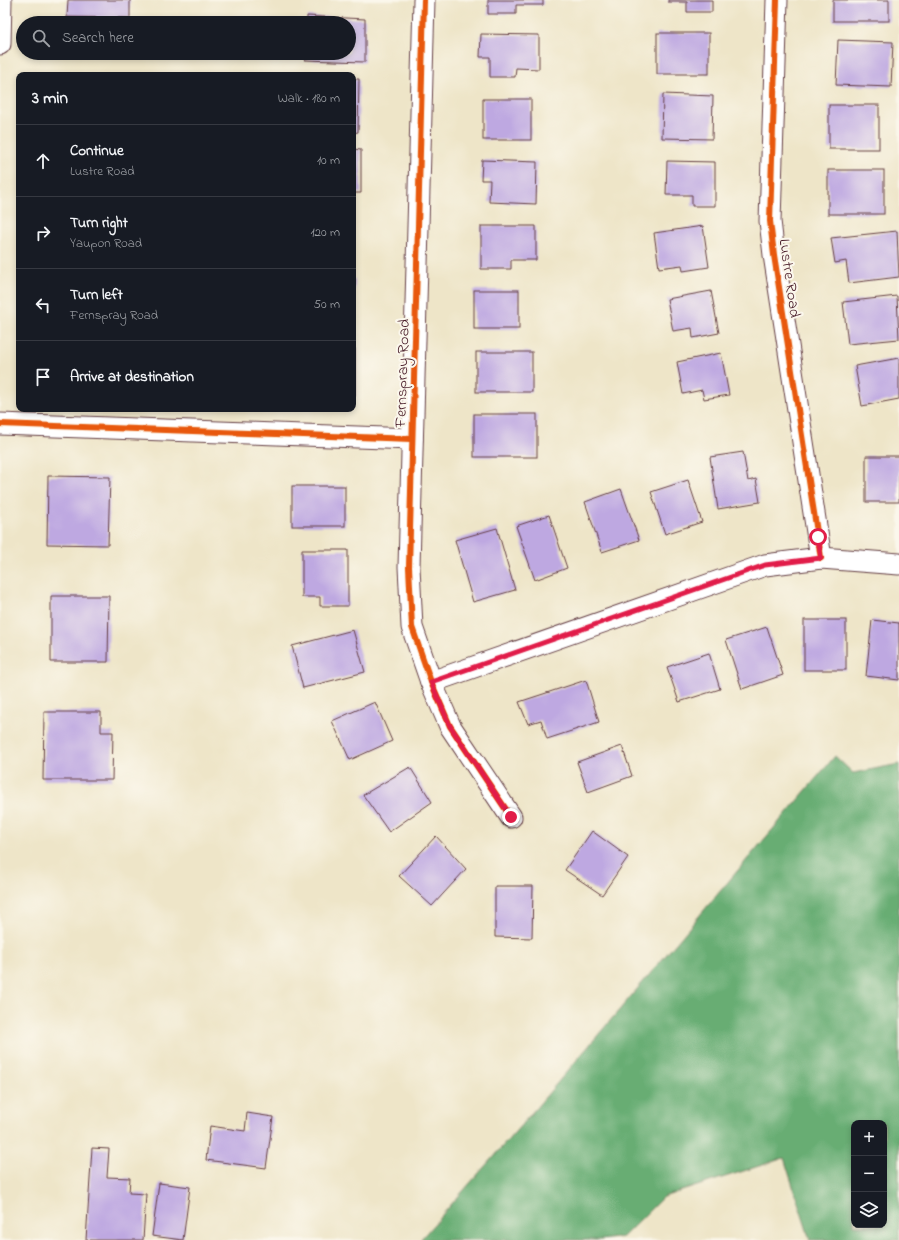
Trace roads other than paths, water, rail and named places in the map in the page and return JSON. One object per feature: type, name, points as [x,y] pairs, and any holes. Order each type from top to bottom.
[{"type":"street","points":[[0,44],[1,0]]},
{"type":"street","name":"Fernspray Road","points":[[424,0],[409,567],[412,627],[431,682],[450,726],[511,817]]},
{"type":"street","name":"Lustre Road","points":[[777,0],[770,222],[821,558]]},
{"type":"street","points":[[0,424],[412,439]]},
{"type":"street","points":[[431,682],[765,565],[821,558],[899,564]]}]
